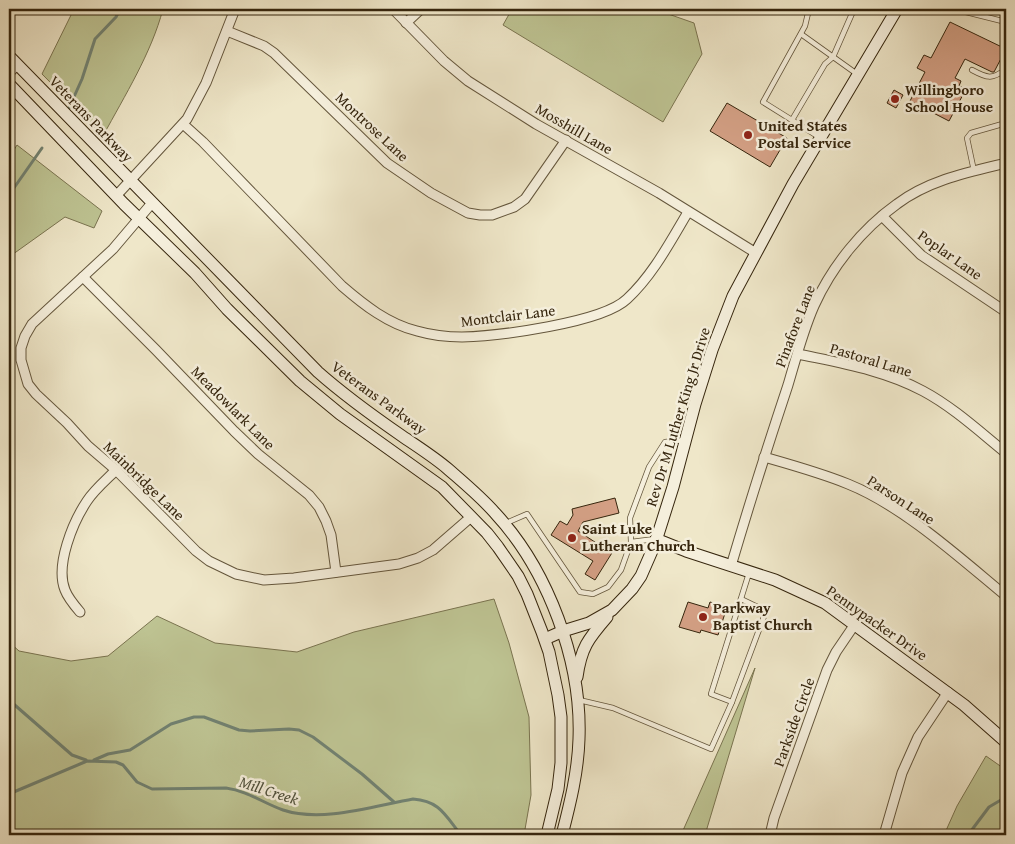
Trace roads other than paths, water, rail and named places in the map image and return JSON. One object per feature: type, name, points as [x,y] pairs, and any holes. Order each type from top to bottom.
[{"type":"main road","name":"Rev Dr M Luther King Jr Drive","points":[[545,639],[562,631],[589,623],[612,610],[632,589],[641,576],[656,539],[679,467],[695,404],[712,350],[733,296],[820,137],[897,9]]},
{"type":"main road","name":"Veterans Parkway","points":[[12,65],[130,180],[293,344],[318,372],[374,416],[447,468],[484,502],[504,524],[534,567],[548,594],[570,656],[577,694],[579,751],[573,792],[562,835]]},
{"type":"main road","points":[[9,84],[116,196],[300,380],[340,414],[436,483],[487,533],[518,576],[545,639],[558,695],[561,763],[558,789],[547,835]]},
{"type":"main road","name":"Pennypacker Drive","points":[[656,539],[749,571],[808,594],[824,603],[948,692],[986,722],[1006,742]]},
{"type":"main road","points":[[577,694],[579,661],[584,647],[612,610]]},
{"type":"street","points":[[116,196],[183,124],[206,83],[236,9]]},
{"type":"street","name":"Mosshill Lane","points":[[393,9],[444,61],[468,81],[659,193],[756,253]]},
{"type":"street","points":[[406,23],[421,9]]},
{"type":"street","name":"Montrose Lane","points":[[228,31],[264,46],[274,53],[387,163],[431,193],[468,213],[492,215],[514,206],[524,199],[566,140]]},
{"type":"street","name":"Montclair Lane","points":[[183,124],[342,286],[366,305],[403,327],[430,334],[460,337],[490,335],[552,326],[604,313],[626,300],[650,274],[688,212]]},
{"type":"street","name":"Pinafore Lane","points":[[731,566],[814,306],[829,276],[848,252],[882,216],[898,203],[931,185],[1006,162]]},
{"type":"street","name":"Mainbridge Lane","points":[[152,204],[113,249],[32,324],[21,348],[21,360],[28,384],[88,446],[116,470],[196,551],[222,568],[236,574],[264,580],[294,578],[399,564],[418,558],[439,545],[471,517]]},
{"type":"street","name":"Poplar Lane","points":[[882,216],[921,255],[1006,312]]},
{"type":"street","name":"Meadowlark Lane","points":[[82,277],[234,431],[271,465],[308,495],[326,521],[331,535],[336,572]]},
{"type":"street","name":"Pastoral Lane","points":[[798,354],[850,365],[915,387],[936,398],[1006,453]]},
{"type":"street","name":"Parson Lane","points":[[764,458],[849,484],[877,499],[943,544],[1006,596]]},
{"type":"street","points":[[80,612],[68,598],[64,588],[62,567],[66,549],[76,520],[87,500],[116,470]]},
{"type":"street","name":"Parkside Circle","points":[[770,835],[827,670],[836,652],[855,624]]},
{"type":"street","points":[[884,835],[902,772],[918,737],[948,692]]},
{"type":"lane","points":[[809,9],[806,26],[763,102],[820,137]]},
{"type":"lane","points":[[792,120],[825,64],[833,56],[854,9]]},
{"type":"lane","points":[[954,9],[1006,22]]},
{"type":"lane","points":[[801,34],[857,74]]},
{"type":"lane","points":[[972,70],[990,78],[1006,69]]},
{"type":"lane","points":[[974,171],[967,138],[971,133],[1006,123]]},
{"type":"lane","points":[[504,524],[527,514],[580,592],[593,594],[608,587],[621,570],[631,542],[630,518],[649,467],[666,442],[686,439]]},
{"type":"lane","points":[[631,542],[656,539]]},
{"type":"lane","points":[[732,702],[710,694],[749,571]]},
{"type":"lane","points":[[577,694],[711,749],[732,702],[766,611],[741,600]]},
{"type":"waterway","points":[[69,108],[82,79],[95,39],[116,17],[120,9]]},
{"type":"waterway","points":[[9,195],[42,148]]},
{"type":"waterway","points":[[9,700],[72,755],[86,760]]},
{"type":"waterway","points":[[94,760],[108,754],[130,750],[171,724],[194,717],[204,717],[239,730],[299,730],[313,737],[362,774],[394,802]]},
{"type":"waterway","name":"Mill Creek","points":[[9,794],[87,761],[116,762],[123,765],[137,782],[152,789],[226,788],[248,794],[283,810],[298,814],[331,814],[413,799],[422,800],[441,810],[461,835]]},
{"type":"waterway","points":[[968,835],[989,807],[1006,797]]},
{"type":"place","name":"Willingboro School House","points":[[895,99]]},
{"type":"place","name":"United States Postal Service","points":[[748,135]]},
{"type":"place","name":"Saint Luke Lutheran Church","points":[[572,538]]},
{"type":"place","name":"Parkway Baptist Church","points":[[703,617]]}]
